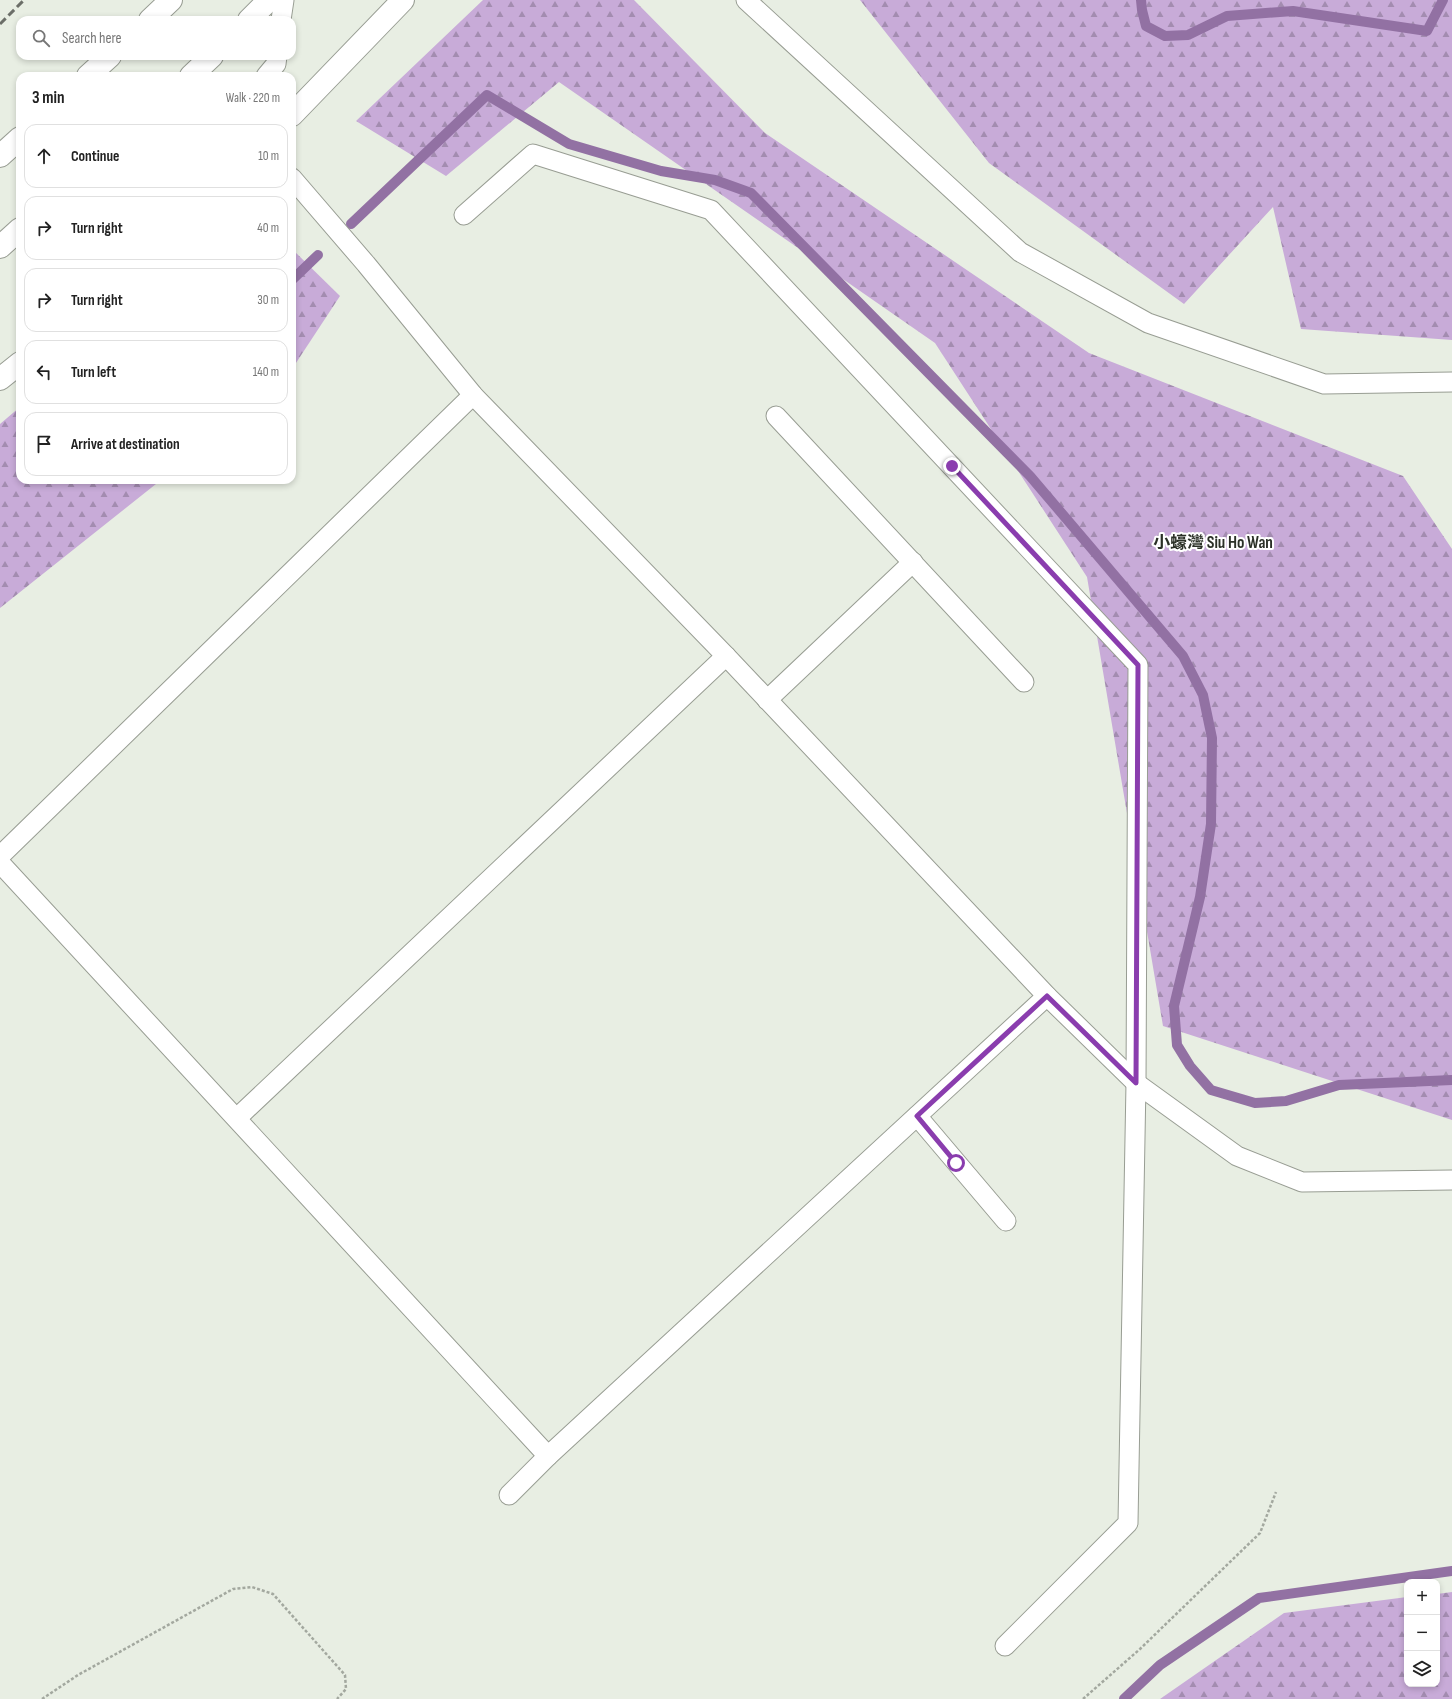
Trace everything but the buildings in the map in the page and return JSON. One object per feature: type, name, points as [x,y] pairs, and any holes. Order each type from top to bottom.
[{"type":"main road","points":[[154,16],[171,0]]},
{"type":"main road","points":[[253,16],[270,0]]},
{"type":"main road","points":[[296,111],[404,0]]},
{"type":"main road","points":[[92,72],[106,60]]},
{"type":"main road","points":[[195,72],[208,60]]},
{"type":"main road","points":[[0,156],[16,142]]},
{"type":"main road","points":[[0,247],[16,233]]},
{"type":"main road","points":[[0,379],[16,366]]},
{"type":"lane","points":[[282,16],[284,0]]},
{"type":"lane","points":[[746,0],[1020,252],[1148,323],[1324,384],[1452,382]]},
{"type":"lane","points":[[464,215],[533,154],[711,210],[1138,665],[1136,1083],[1128,1523],[1005,1646]]},
{"type":"lane","points":[[296,183],[366,264],[473,395],[726,656],[1047,996],[1136,1083],[1237,1156],[1302,1182],[1452,1180]]},
{"type":"lane","points":[[0,856],[473,395]]},
{"type":"lane","points":[[776,416],[1024,682]]},
{"type":"lane","points":[[767,700],[913,562]]},
{"type":"lane","points":[[236,1118],[726,656]]},
{"type":"lane","points":[[0,863],[548,1456]]},
{"type":"lane","points":[[510,1495],[548,1456],[1047,996]]},
{"type":"lane","points":[[917,1116],[1006,1221]]},
{"type":"path","points":[[1083,1699],[1140,1649],[1260,1533],[1276,1492]]},
{"type":"path","points":[[42,1699],[47,1698],[78,1676],[233,1589],[252,1587],[273,1594],[345,1675],[346,1689],[337,1699]]},
{"type":"green space","points":[[483,0],[634,0],[765,133],[1089,353],[1403,476],[1452,549],[1452,1120],[1163,1026],[1087,577],[935,343],[559,82],[446,176],[356,121]]},
{"type":"green space","points":[[860,0],[1452,0],[1452,340],[1301,329],[1273,207],[1184,304],[989,163]]},
{"type":"green space","points":[[296,253],[340,296],[296,363]]},
{"type":"green space","points":[[16,410],[16,484],[156,484],[0,608],[0,424]]},
{"type":"green space","points":[[1452,1592],[1452,1699],[1160,1699],[1284,1613],[1404,1597],[1404,1687],[1440,1687],[1440,1594]]},
{"type":"waterway","points":[[1141,0],[1146,26],[1165,36],[1188,35],[1227,16],[1293,11],[1427,31],[1443,0]]},
{"type":"waterway","points":[[351,224],[487,95],[569,144],[661,171],[715,180],[751,193],[1030,476],[1183,656],[1203,695],[1212,738],[1211,824],[1200,897],[1174,1006],[1177,1045],[1190,1066],[1211,1090],[1255,1103],[1286,1101],[1339,1085],[1452,1080]]},
{"type":"waterway","points":[[296,276],[318,255]]},
{"type":"waterway","points":[[1124,1699],[1160,1665],[1259,1598],[1452,1571]]},
{"type":"railway","points":[[0,24],[24,0]]},
{"type":"district","name":"小蠔灣 Siu Ho Wan","points":[[1213,542]]},
{"type":"route","points":[[952,466],[1138,665],[1136,1083],[1047,996],[917,1116],[956,1163]]}]
